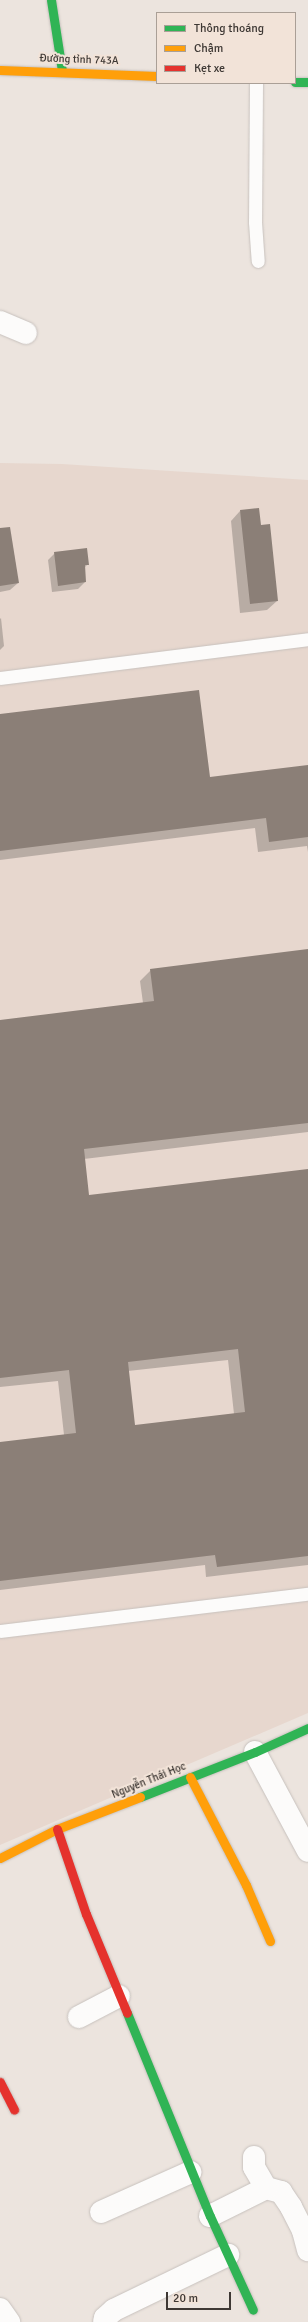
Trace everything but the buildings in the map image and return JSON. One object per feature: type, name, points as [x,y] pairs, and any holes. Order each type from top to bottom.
[{"type":"street","points":[[51,0],[62,71]]},
{"type":"street","name":"Đường tỉnh 743A","points":[[0,70],[62,71],[156,76]]},
{"type":"street","points":[[296,82],[308,82]]},
{"type":"street","points":[[0,322],[26,333]]},
{"type":"street","name":"Nguyễn Thái Học","points":[[0,1858],[57,1829],[255,1752],[308,1728]]},
{"type":"street","points":[[255,1752],[308,1851]]},
{"type":"street","points":[[190,1777],[246,1885],[270,1941]]},
{"type":"street","points":[[57,1829],[86,1914],[119,1996],[191,2172],[253,2310]]},
{"type":"street","points":[[79,2018],[119,1996]]},
{"type":"street","points":[[0,2082],[14,2110]]},
{"type":"street","points":[[254,2158],[254,2167],[266,2188]]},
{"type":"street","points":[[101,2212],[191,2172]]},
{"type":"street","points":[[210,2216],[266,2188],[280,2192],[291,2207],[303,2231],[308,2250]]},
{"type":"street","points":[[104,2322],[105,2318],[114,2310],[228,2256]]},
{"type":"street","points":[[0,2309],[9,2322]]},
{"type":"lane","points":[[256,84],[255,222],[258,261]]},
{"type":"lane","points":[[0,678],[308,639]]},
{"type":"lane","points":[[0,1631],[308,1594]]},
{"type":"shaded area","points":[[0,463],[62,464],[308,480],[308,1713],[0,1845]]},
{"type":"traffic: fast","points":[[51,0],[62,71]]},
{"type":"traffic: fast","points":[[296,82],[308,82]]},
{"type":"traffic: fast","points":[[140,1797],[255,1752],[308,1728]]},
{"type":"traffic: fast","points":[[127,2013],[210,2216],[253,2310]]},
{"type":"traffic: slow","points":[[0,70],[156,76]]},
{"type":"traffic: slow","points":[[190,1777],[246,1885],[270,1941]]},
{"type":"traffic: slow","points":[[0,1858],[57,1829],[140,1797]]},
{"type":"traffic: jam","points":[[57,1829],[86,1914],[127,2013]]},
{"type":"traffic: jam","points":[[0,2082],[14,2110]]}]
